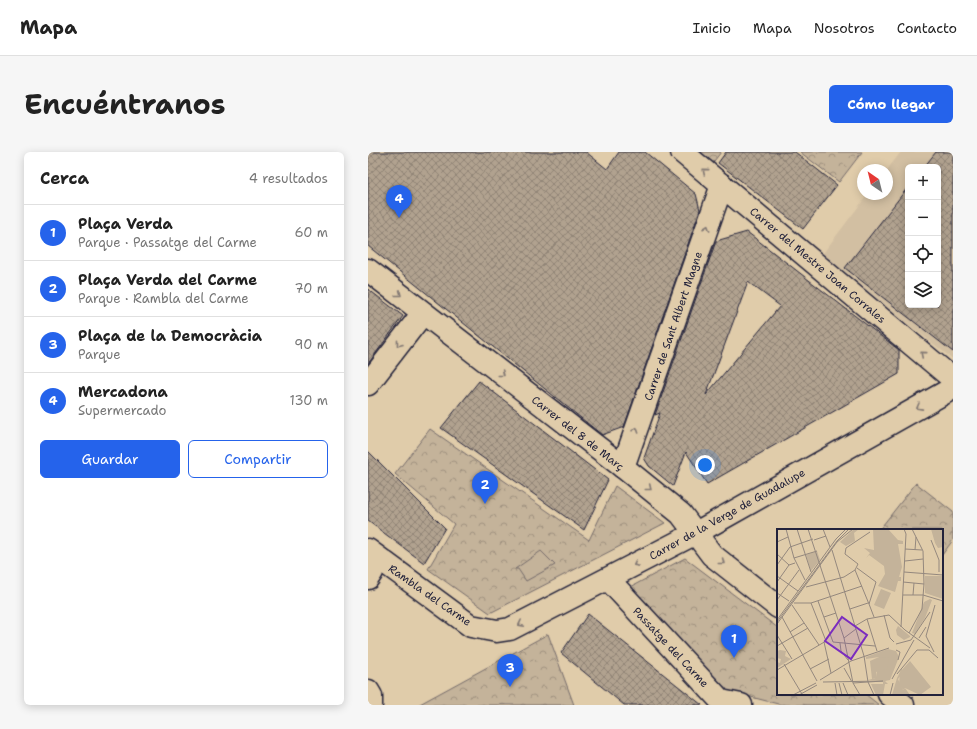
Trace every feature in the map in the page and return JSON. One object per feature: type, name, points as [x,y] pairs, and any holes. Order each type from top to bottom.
[{"type":"street","name":"Carrer del Mestre Joan Corrales","points":[[682,152],[953,379]]},
{"type":"street","name":"Carrer de Sant Albert Magne","points":[[623,467],[722,185]]},
{"type":"street","name":"Carrer del 8 de Març","points":[[368,270],[623,467],[681,514],[712,555],[777,605]]},
{"type":"street","points":[[368,384],[423,313]]},
{"type":"street","name":"Carrer de la Verge de Guadalupe","points":[[497,631],[510,629],[696,533],[953,388]]},
{"type":"street","name":"Rambla del Carme","points":[[368,550],[471,626],[497,631]]},
{"type":"street","name":"Passatge del Carme","points":[[608,579],[721,700],[741,705]]},
{"type":"street","points":[[890,695],[903,705]]},
{"type":"shaded area","points":[[901,152],[953,152],[953,359],[821,256],[863,200],[893,200],[893,164],[892,164]]},
{"type":"green space","points":[[694,152],[721,152],[711,165]]},
{"type":"green space","points":[[800,152],[862,152],[839,182]]},
{"type":"green space","points":[[430,429],[589,540],[615,486],[665,523],[490,613],[428,569],[454,524],[395,474]]},
{"type":"green space","points":[[916,483],[953,512],[953,540],[943,554],[943,529],[880,529]]},
{"type":"green space","points":[[541,551],[555,565],[526,581],[518,569],[515,569]]},
{"type":"green space","points":[[685,558],[777,627],[777,695],[866,695],[879,705],[782,705],[720,689],[625,590]]},
{"type":"green space","points":[[548,634],[574,705],[418,705]]},
{"type":"building","points":[[368,152],[586,152],[607,169],[619,152],[645,152],[696,194],[700,210],[624,427],[602,435],[368,246]]},
{"type":"building","points":[[726,152],[795,152],[837,185],[803,229],[718,163]]},
{"type":"building","points":[[936,152],[953,152],[953,352],[845,268],[905,191],[905,308],[941,308],[941,164],[926,164]]},
{"type":"building","points":[[747,232],[899,350],[899,374],[707,484],[686,452],[673,486],[649,466],[644,458],[660,413],[655,415],[716,241]],"holes":[[[748,282],[780,306],[706,395]]]},
{"type":"building","points":[[368,289],[403,316],[368,364]]},
{"type":"building","points":[[479,381],[608,480],[584,530],[441,428]]},
{"type":"building","points":[[368,451],[445,528],[424,563],[368,521]]},
{"type":"building","points":[[588,614],[702,705],[624,705],[561,653]]},
{"type":"place","name":"Mercadona","points":[[399,218]]},
{"type":"place","name":"Plaça Verda del Carme","points":[[485,504]]},
{"type":"place","name":"Plaça Verda","points":[[734,658]]},
{"type":"place","name":"Plaça de la Democràcia","points":[[510,687]]}]
